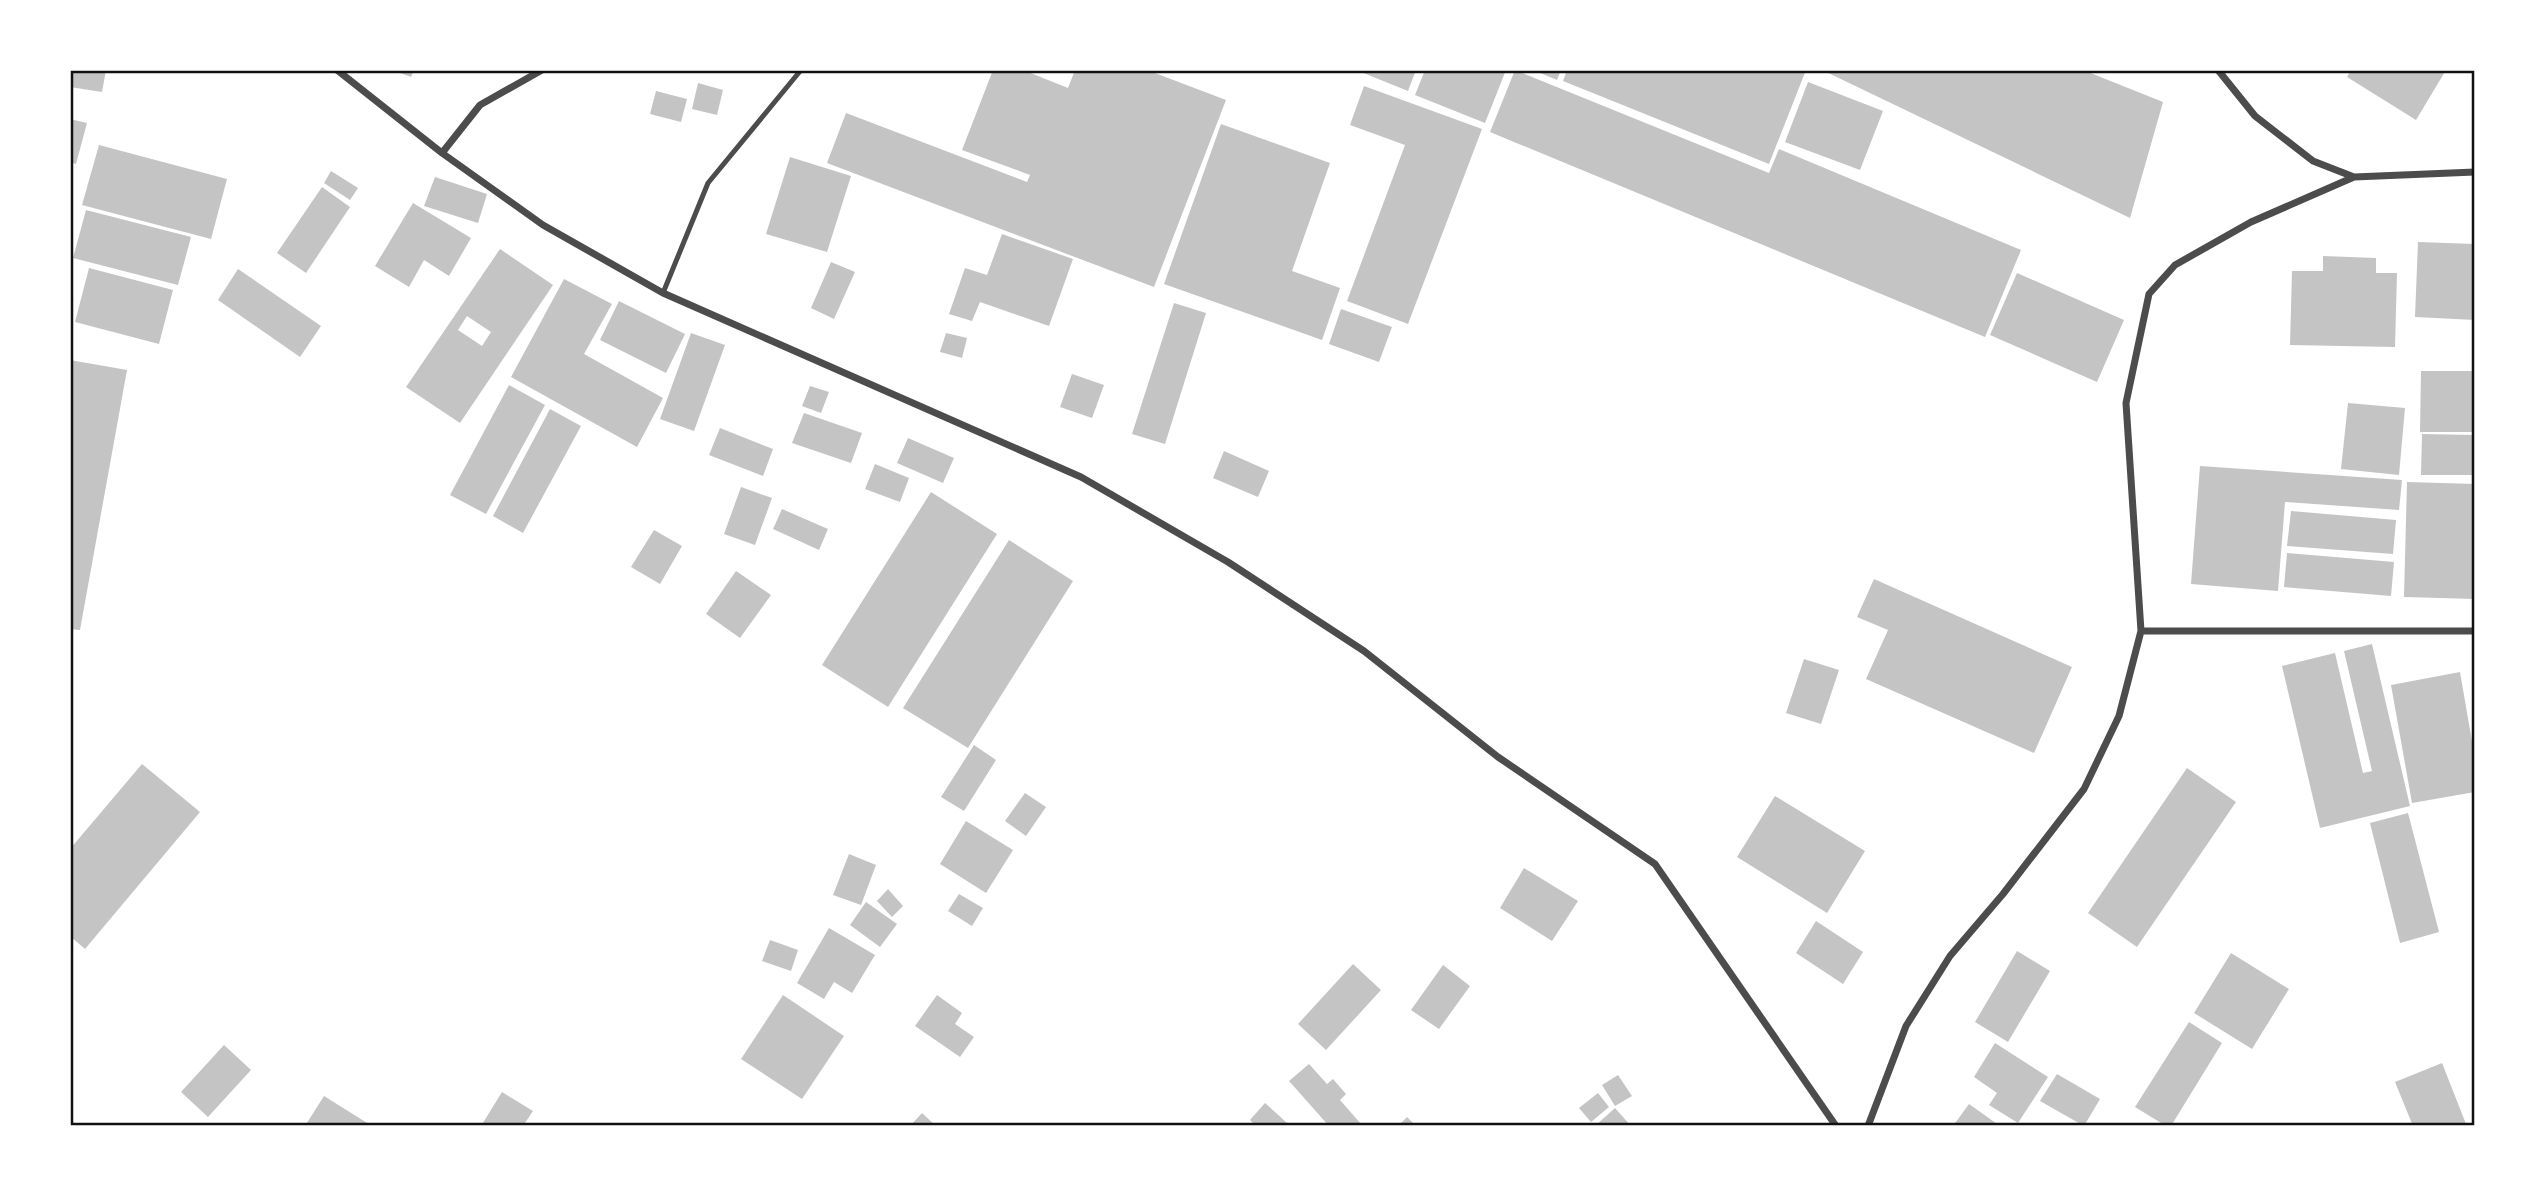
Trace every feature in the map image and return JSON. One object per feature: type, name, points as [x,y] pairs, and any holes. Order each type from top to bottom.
[{"type":"street","points":[[337,70],[442,153],[543,225],[663,293],[1081,477],[1228,562],[1364,651],[1498,757],[1655,863],[1836,1126]]},
{"type":"street","points":[[442,153],[480,105],[542,70]]},
{"type":"street","points":[[2218,70],[2255,116],[2313,161],[2354,177]]},
{"type":"street","points":[[1868,1126],[1906,1026],[1950,956],[2003,894],[2084,789],[2119,716],[2141,631],[2126,403],[2149,294],[2175,265],[2251,222],[2354,177],[2475,172]]},
{"type":"street","points":[[2141,631],[2475,631]]},
{"type":"lane","points":[[663,293],[708,183],[801,70]]},
{"type":"building","points":[[70,70],[106,70],[102,92],[70,87]]},
{"type":"building","points":[[392,70],[414,70],[411,77]]},
{"type":"building","points":[[993,70],[1023,70],[1068,88],[1075,70],[1147,70],[1226,100],[1154,287],[827,163],[846,113],[1027,182],[1030,175],[962,150]]},
{"type":"building","points":[[1356,70],[1416,70],[1408,91]]},
{"type":"building","points":[[1425,70],[1506,70],[1485,123],[1415,95]]},
{"type":"building","points":[[1515,70],[1769,173],[1779,149],[2021,250],[1985,337],[1490,132]]},
{"type":"building","points":[[1533,70],[1561,70],[1557,80]]},
{"type":"building","points":[[1567,70],[1806,70],[1769,164],[1563,81]]},
{"type":"building","points":[[1822,70],[2083,70],[2163,102],[2130,218]]},
{"type":"building","points":[[2351,70],[2446,70],[2416,120],[2347,77]]},
{"type":"building","points":[[1808,82],[1883,111],[1860,170],[1785,142]]},
{"type":"building","points":[[698,83],[723,90],[717,115],[692,109]]},
{"type":"building","points":[[1364,86],[1482,129],[1408,324],[1347,301],[1405,145],[1350,125]]},
{"type":"building","points":[[656,91],[687,99],[681,122],[650,114]]},
{"type":"building","points":[[70,119],[87,123],[76,164],[70,162]]},
{"type":"building","points":[[1221,124],[1330,163],[1292,271],[1340,288],[1322,340],[1164,284]]},
{"type":"building","points":[[99,145],[227,179],[211,239],[82,205]]},
{"type":"building","points":[[790,157],[851,176],[827,252],[766,234]]},
{"type":"building","points":[[331,171],[358,188],[350,200],[324,183]]},
{"type":"building","points":[[435,177],[487,194],[478,223],[424,206]]},
{"type":"building","points":[[322,187],[350,207],[306,273],[277,253]]},
{"type":"building","points":[[413,203],[471,238],[449,276],[424,260],[409,287],[375,266]]},
{"type":"building","points":[[86,210],[191,237],[178,285],[73,258]]},
{"type":"building","points":[[1002,234],[1073,259],[1049,326],[980,302],[972,321],[949,314],[965,268],[987,275]]},
{"type":"building","points":[[2418,242],[2475,244],[2475,320],[2415,317]]},
{"type":"building","points":[[500,249],[553,285],[460,423],[406,387]],"holes":[[[467,316],[491,332],[482,346],[458,330]]]},
{"type":"building","points":[[2323,256],[2376,258],[2376,273],[2397,273],[2395,347],[2290,345],[2292,271],[2323,271]]},
{"type":"building","points":[[831,262],[855,272],[834,319],[811,308]]},
{"type":"building","points":[[89,268],[173,290],[159,344],[75,322]]},
{"type":"building","points":[[238,269],[321,326],[300,357],[218,300]]},
{"type":"building","points":[[2017,273],[2124,320],[2097,382],[1990,335]]},
{"type":"building","points":[[564,279],[612,304],[584,354],[663,398],[637,447],[511,377]]},
{"type":"building","points":[[619,301],[685,334],[666,373],[600,340]]},
{"type":"building","points":[[1174,303],[1206,313],[1165,444],[1132,434]]},
{"type":"building","points":[[1341,309],[1392,327],[1379,362],[1329,344]]},
{"type":"building","points":[[691,333],[725,345],[694,431],[660,419]]},
{"type":"building","points":[[946,333],[967,338],[962,358],[940,352]]},
{"type":"building","points":[[70,360],[127,370],[80,630],[70,629]]},
{"type":"building","points":[[2421,371],[2475,371],[2475,432],[2420,432]]},
{"type":"building","points":[[1072,374],[1104,385],[1092,418],[1060,407]]},
{"type":"building","points":[[509,385],[545,405],[486,514],[450,495]]},
{"type":"building","points":[[810,386],[829,392],[821,413],[802,406]]},
{"type":"building","points":[[2348,403],[2405,408],[2399,475],[2341,469]]},
{"type":"building","points":[[550,409],[581,426],[523,533],[493,516]]},
{"type":"building","points":[[804,413],[862,433],[851,463],[792,443]]},
{"type":"building","points":[[720,428],[773,449],[763,476],[709,455]]},
{"type":"building","points":[[2422,434],[2475,435],[2475,475],[2421,475]]},
{"type":"building","points":[[908,438],[954,458],[943,483],[897,463]]},
{"type":"building","points":[[1224,451],[1269,471],[1258,497],[1213,478]]},
{"type":"building","points":[[875,464],[909,478],[900,502],[865,489]]},
{"type":"building","points":[[2200,466],[2402,480],[2399,510],[2285,502],[2278,591],[2191,584]]},
{"type":"building","points":[[2407,482],[2475,484],[2475,599],[2404,597]]},
{"type":"building","points":[[741,487],[772,498],[755,545],[724,534]]},
{"type":"building","points":[[931,492],[997,534],[888,707],[822,665]]},
{"type":"building","points":[[782,509],[828,529],[819,550],[773,529]]},
{"type":"building","points":[[2291,511],[2396,520],[2393,554],[2287,546]]},
{"type":"building","points":[[654,530],[682,546],[660,584],[631,567]]},
{"type":"building","points":[[1009,540],[1073,581],[968,748],[903,708]]},
{"type":"building","points":[[2287,553],[2394,562],[2391,596],[2284,587]]},
{"type":"building","points":[[736,571],[771,595],[740,638],[706,614]]},
{"type":"building","points":[[1874,579],[2072,667],[2034,753],[1866,679],[1888,630],[1857,617]]},
{"type":"building","points":[[2372,644],[2410,806],[2320,828],[2282,666],[2335,653],[2363,773],[2372,771],[2344,651]]},
{"type":"building","points":[[1804,659],[1839,670],[1821,724],[1786,713]]},
{"type":"building","points":[[2460,672],[2475,759],[2475,792],[2412,803],[2391,685]]},
{"type":"building","points":[[974,745],[996,760],[964,811],[941,797]]},
{"type":"building","points":[[142,764],[200,812],[85,949],[70,936],[70,849]]},
{"type":"building","points":[[2187,768],[2236,802],[2137,947],[2088,913]]},
{"type":"building","points":[[1025,793],[1046,807],[1026,836],[1005,821]]},
{"type":"building","points":[[1775,796],[1865,851],[1827,913],[1737,857]]},
{"type":"building","points":[[2408,813],[2439,932],[2400,943],[2370,823]]},
{"type":"building","points":[[966,821],[1013,850],[986,893],[940,864]]},
{"type":"building","points":[[849,854],[876,865],[861,905],[833,895]]},
{"type":"building","points":[[1524,868],[1578,901],[1552,941],[1500,908]]},
{"type":"building","points":[[888,889],[903,906],[892,917],[877,901]]},
{"type":"building","points":[[959,894],[983,908],[972,926],[948,911]]},
{"type":"building","points":[[866,902],[897,924],[880,947],[850,925]]},
{"type":"building","points":[[1816,921],[1863,952],[1843,984],[1796,953]]},
{"type":"building","points":[[829,928],[875,955],[852,993],[834,982],[824,999],[797,983]]},
{"type":"building","points":[[770,940],[798,950],[791,971],[762,961]]},
{"type":"building","points":[[2017,951],[2050,971],[2008,1042],[1975,1022]]},
{"type":"building","points":[[2231,953],[2289,989],[2252,1049],[2194,1013]]},
{"type":"building","points":[[1353,964],[1381,990],[1326,1050],[1298,1024]]},
{"type":"building","points":[[1443,965],[1470,986],[1439,1029],[1411,1010]]},
{"type":"building","points":[[783,995],[844,1036],[802,1099],[741,1059]]},
{"type":"building","points":[[937,995],[962,1013],[955,1024],[974,1037],[960,1057],[915,1026]]},
{"type":"building","points":[[2189,1022],[2222,1043],[2171,1126],[2166,1126],[2135,1107]]},
{"type":"building","points":[[1995,1043],[2048,1077],[2018,1123],[1989,1105],[1997,1093],[1974,1077]]},
{"type":"building","points":[[224,1045],[251,1070],[208,1117],[181,1092]]},
{"type":"building","points":[[2442,1063],[2466,1124],[2413,1126],[2395,1082]]},
{"type":"building","points":[[1309,1064],[1327,1084],[1333,1079],[1346,1094],[1340,1100],[1361,1124],[1359,1126],[1329,1126],[1289,1081]]},
{"type":"building","points":[[2057,1074],[2100,1099],[2084,1126],[2040,1101]]},
{"type":"building","points":[[1618,1075],[1632,1096],[1615,1106],[1602,1085]]},
{"type":"building","points":[[502,1092],[533,1111],[523,1126],[481,1126]]},
{"type":"building","points":[[1598,1093],[1609,1107],[1591,1122],[1579,1108]]},
{"type":"building","points":[[324,1096],[372,1126],[305,1126]]},
{"type":"building","points":[[1265,1103],[1287,1123],[1284,1126],[1256,1126],[1250,1120]]},
{"type":"building","points":[[1969,1104],[2000,1126],[1953,1126]]},
{"type":"building","points":[[1615,1108],[1631,1126],[1595,1126]]},
{"type":"building","points":[[922,1113],[936,1126],[910,1126]]},
{"type":"building","points":[[1407,1117],[1416,1126],[1398,1126]]}]
